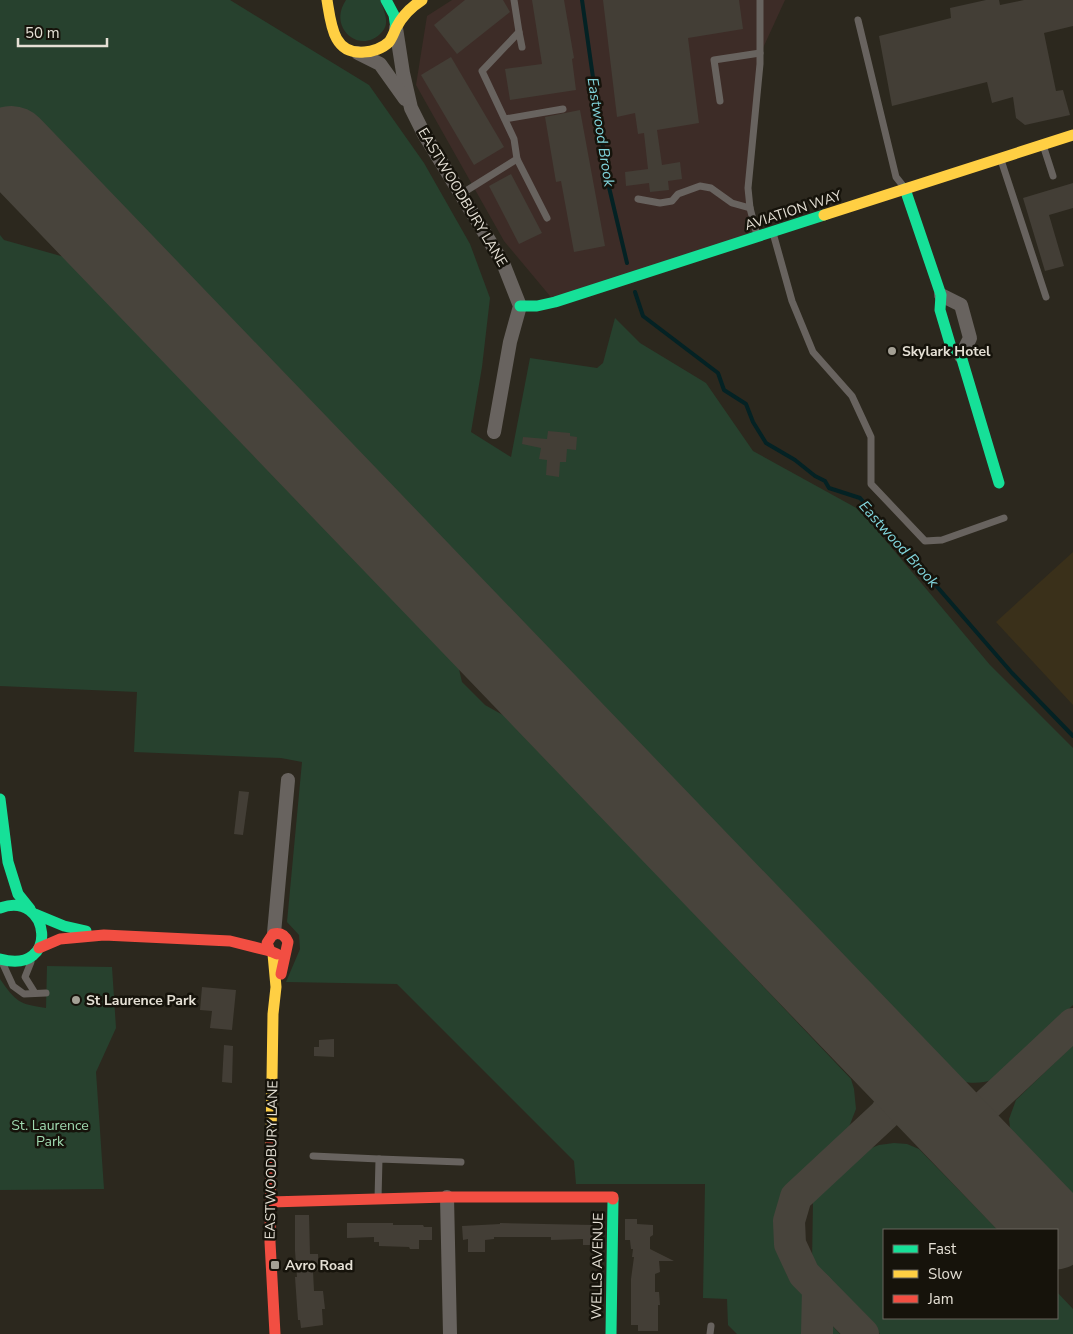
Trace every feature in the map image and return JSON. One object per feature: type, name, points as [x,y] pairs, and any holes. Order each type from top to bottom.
[{"type":"street","name":"EASTWOODBURY LANE","points":[[386,0],[394,15],[403,73],[411,108]]},
{"type":"street","points":[[356,52],[364,52],[381,47],[389,42],[407,12],[422,0]]},
{"type":"street","name":"EASTWOODBURY LANE","points":[[333,2],[332,29],[341,45],[380,64],[411,108],[424,134],[503,263],[520,306]]},
{"type":"street","name":"AVIATION WAY","points":[[520,306],[537,306],[555,302],[1073,135]]},
{"type":"street","points":[[905,189],[941,295],[940,310],[951,347],[961,356],[999,483]]},
{"type":"street","points":[[941,295],[961,305],[970,338],[961,356]]},
{"type":"street","points":[[494,432],[510,342],[520,306]]},
{"type":"street","points":[[277,936],[278,897],[288,780]]},
{"type":"street","points":[[0,799],[8,862],[18,894],[40,921],[43,933],[36,952]]},
{"type":"street","points":[[4,885],[8,862]]},
{"type":"street","points":[[0,908],[18,905],[64,926],[104,935]]},
{"type":"street","points":[[1,960],[14,964],[24,962],[36,952],[60,939],[104,935],[230,941],[277,936],[288,942],[285,952],[282,954],[230,941]]},
{"type":"street","points":[[271,952],[267,942],[277,936]]},
{"type":"street","name":"EASTWOODBURY LANE","points":[[271,952],[276,987],[273,1014],[270,1202],[270,1273],[275,1334]]},
{"type":"street","name":"EASTWOODBURY LANE","points":[[276,987],[284,968],[285,952]]},
{"type":"street","points":[[270,1202],[447,1197],[450,1334]]},
{"type":"street","name":"WELLS AVENUE","points":[[447,1197],[613,1198],[611,1334]]},
{"type":"lane","points":[[514,0],[522,47]]},
{"type":"lane","points":[[758,238],[750,208],[748,188],[760,52],[760,0]]},
{"type":"lane","points":[[858,20],[896,177],[905,189]]},
{"type":"lane","points":[[519,32],[482,71],[514,139],[517,159],[547,218]]},
{"type":"lane","points":[[720,101],[714,60],[760,52]]},
{"type":"lane","points":[[506,119],[563,109]]},
{"type":"lane","points":[[1042,145],[1053,176]]},
{"type":"lane","points":[[1000,158],[1046,297]]},
{"type":"lane","points":[[461,194],[517,159]]},
{"type":"lane","points":[[638,200],[660,203],[672,201],[678,194],[700,186],[711,188],[732,203],[750,208]]},
{"type":"lane","points":[[773,232],[792,301],[813,352],[852,396],[871,437],[871,484],[925,541],[942,540],[1004,518]]},
{"type":"lane","points":[[35,993],[25,977],[36,952]]},
{"type":"lane","points":[[1,960],[13,986],[24,994],[46,993]]},
{"type":"lane","points":[[313,1156],[461,1162]]},
{"type":"lane","points":[[378,1199],[379,1159]]},
{"type":"shaded area","points":[[452,0],[785,0],[763,48],[746,197],[754,239],[555,302],[504,241],[416,85],[427,16]]},
{"type":"shaded area","points":[[1073,552],[1073,705],[996,622]]},
{"type":"green space","points":[[0,0],[230,0],[369,85],[424,163],[470,244],[490,298],[482,367],[471,432],[511,457],[530,358],[597,368],[603,363],[615,318],[640,343],[706,383],[753,451],[860,510],[990,665],[1073,748],[1073,1005],[997,1078],[970,1083],[944,1076],[540,655],[533,638],[497,609],[194,295],[189,300],[25,128],[0,151]]},
{"type":"green space","points":[[346,0],[381,0],[386,20],[386,26],[382,32],[373,39],[364,41],[356,40],[348,35],[343,29],[340,20],[341,10]]},
{"type":"green space","points":[[0,235],[4,240],[75,260],[147,336],[144,340],[254,456],[259,451],[458,665],[462,682],[485,705],[510,719],[851,1079],[856,1109],[847,1132],[788,1190],[780,1202],[774,1228],[781,1260],[788,1277],[808,1301],[811,1311],[810,1334],[737,1334],[728,1325],[727,1299],[703,1298],[705,1184],[576,1184],[574,1161],[397,984],[286,982],[300,949],[299,935],[287,922],[302,762],[281,758],[134,752],[137,692],[0,686]]},
{"type":"green space","name":"St. Laurence Park","points":[[47,966],[112,967],[116,1028],[96,1072],[104,1189],[0,1190],[0,979],[10,993],[19,1001],[46,1008]]},
{"type":"green space","points":[[1073,1045],[1073,1213],[1017,1155],[1012,1144],[1009,1119],[1016,1100]]},
{"type":"green space","points":[[907,1144],[919,1149],[997,1229],[883,1229],[883,1319],[1058,1319],[1058,1293],[1073,1309],[1073,1334],[880,1334],[812,1263],[813,1200],[869,1149],[879,1145]]},
{"type":"green space","points":[[822,1315],[840,1334],[821,1334]]},
{"type":"building","points":[[465,0],[503,0],[510,12],[457,54],[434,25]]},
{"type":"building","points":[[532,0],[564,0],[574,58],[572,59],[576,90],[510,100],[505,69],[542,64]]},
{"type":"building","points":[[603,0],[739,0],[743,29],[688,38],[699,123],[657,130],[662,165],[680,162],[682,179],[668,181],[669,190],[650,192],[649,183],[626,186],[625,172],[648,169],[644,133],[638,134],[635,113],[617,117]]},
{"type":"building","points":[[986,0],[999,0],[1000,5],[1024,0],[1073,0],[1073,26],[1044,33],[1056,91],[1063,90],[1070,115],[1025,125],[1016,118],[1013,97],[992,103],[987,82],[892,106],[879,36],[951,18],[950,8]]},
{"type":"building","points":[[451,57],[504,147],[474,165],[421,75]]},
{"type":"building","points":[[580,110],[605,246],[574,252],[561,181],[556,182],[545,117]]},
{"type":"building","points":[[511,174],[542,233],[519,244],[489,186]]},
{"type":"building","points":[[1073,183],[1073,208],[1049,215],[1064,266],[1045,271],[1023,198]]},
{"type":"building","points":[[548,431],[570,433],[570,436],[577,437],[576,450],[567,449],[566,462],[560,462],[559,477],[546,475],[547,460],[539,459],[541,448],[522,444],[523,437],[547,439]]},
{"type":"building","points":[[239,791],[249,792],[243,835],[234,834]]},
{"type":"building","points":[[202,987],[236,990],[232,1030],[210,1028],[212,1011],[200,1010]]},
{"type":"building","points":[[334,1039],[334,1057],[314,1056],[314,1047],[319,1047],[319,1040]]},
{"type":"building","points":[[224,1045],[233,1046],[232,1083],[222,1082]]},
{"type":"building","points":[[295,1215],[309,1215],[310,1254],[318,1254],[319,1270],[313,1271],[314,1291],[323,1291],[325,1309],[322,1309],[323,1325],[301,1328],[300,1320],[298,1320],[295,1277],[297,1277]]},
{"type":"building","points":[[625,1219],[637,1219],[637,1224],[653,1225],[650,1249],[674,1261],[659,1261],[660,1272],[655,1274],[655,1292],[659,1292],[660,1305],[658,1305],[658,1331],[638,1331],[638,1325],[631,1325],[631,1279],[634,1257],[632,1257],[633,1249],[631,1249],[630,1240],[625,1240]]},
{"type":"building","points":[[347,1223],[423,1225],[424,1227],[432,1227],[432,1240],[419,1240],[419,1249],[379,1246],[379,1242],[374,1242],[374,1237],[347,1238]]},
{"type":"building","points":[[500,1223],[593,1225],[593,1245],[583,1245],[583,1239],[551,1240],[551,1237],[494,1237],[494,1239],[485,1240],[485,1252],[468,1252],[468,1239],[463,1240],[462,1226]]},
{"type":"waterway","name":"Eastwood Brook","points":[[582,0],[608,183],[627,263]]},
{"type":"waterway","name":"Eastwood Brook","points":[[635,292],[643,316],[718,373],[724,390],[746,404],[753,422],[766,443],[825,481],[829,488],[860,498],[1012,673],[1073,736]]},
{"type":"taxiway","points":[[984,1158],[975,1135],[975,1124],[980,1111],[1073,1024]]},
{"type":"taxiway","points":[[888,1109],[895,1088],[893,1064]]},
{"type":"taxiway","points":[[863,1334],[804,1274],[790,1244],[789,1221],[796,1197],[897,1103],[920,1103],[940,1113]]},
{"type":"taxiway","points":[[817,1334],[818,1288]]},
{"type":"runway","points":[[11,146],[1052,1229]]},
{"type":"traffic: fast","points":[[386,0],[394,15],[396,28]]},
{"type":"traffic: fast","points":[[905,189],[941,295],[940,310],[951,347],[961,356],[999,483]]},
{"type":"traffic: fast","points":[[520,306],[537,306],[555,302],[824,215]]},
{"type":"traffic: fast","points":[[0,799],[8,862],[18,894],[30,909]]},
{"type":"traffic: fast","points":[[0,908],[17,905],[30,910],[38,920],[42,933],[40,945],[33,956],[20,961],[0,959]]},
{"type":"traffic: fast","points":[[35,914],[64,926],[86,931]]},
{"type":"traffic: fast","points":[[611,1334],[613,1199]]},
{"type":"traffic: slow","points":[[327,0],[335,36],[346,49],[354,52],[370,51],[384,46],[389,42],[404,16],[422,0]]},
{"type":"traffic: slow","points":[[824,215],[1073,135]]},
{"type":"traffic: slow","points":[[271,1143],[273,1014],[276,987],[273,954]]},
{"type":"traffic: jam","points":[[277,954],[270,951],[267,943],[273,934],[278,933],[284,936],[288,942],[281,974]]},
{"type":"traffic: jam","points":[[39,948],[60,939],[104,935],[230,941],[270,951]]},
{"type":"traffic: jam","points":[[271,1143],[270,1242],[275,1334]]},
{"type":"traffic: jam","points":[[270,1202],[447,1197],[613,1197],[613,1199]]},
{"type":"place","name":"Skylark Hotel","points":[[892,351]]},
{"type":"place","name":"St Laurence Park","points":[[76,1000]]},
{"type":"place","name":"Avro Road","points":[[275,1265]]}]
